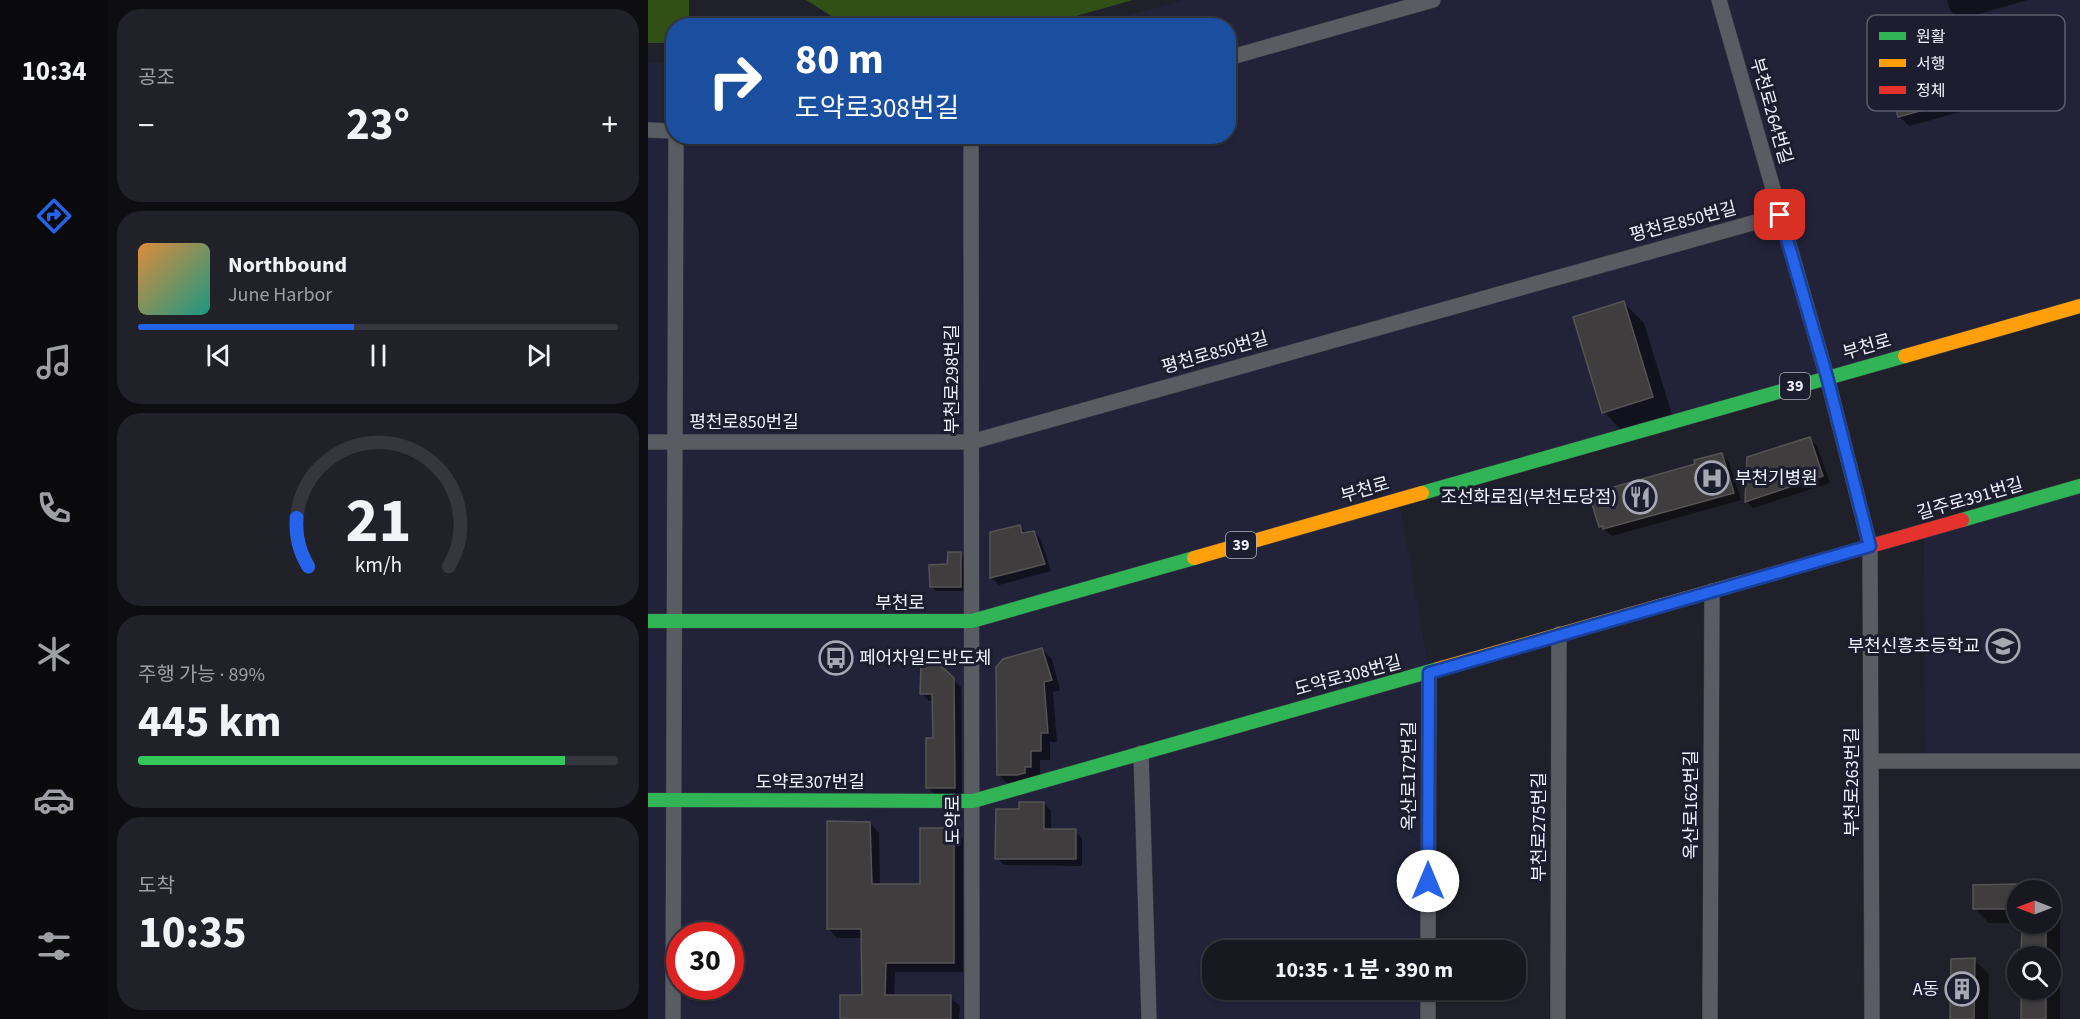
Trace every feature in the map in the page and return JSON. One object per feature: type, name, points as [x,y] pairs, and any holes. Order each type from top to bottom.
[{"type":"street","points":[[1236,56],[1433,0]]},
{"type":"street","name":"부천로264번길","points":[[1719,0],[1827,377],[1870,546]]},
{"type":"street","points":[[648,130],[666,130]]},
{"type":"street","points":[[673,1019],[676,144]]},
{"type":"street","name":"부천로298번길","points":[[970,144],[972,621]]},
{"type":"street","name":"평천로850번길","points":[[648,442],[971,442],[1780,215]]},
{"type":"street","name":"부천로","points":[[648,621],[972,621],[2080,306]]},
{"type":"street","name":"길주로391번길","points":[[1870,546],[2080,486]]},
{"type":"street","name":"도약로308번길","points":[[972,801],[1870,546]]},
{"type":"street","name":"부천로263번길","points":[[1870,546],[1872,1019]]},
{"type":"street","name":"옥산로162번길","points":[[1710,1019],[1712,591]]},
{"type":"street","name":"도약로","points":[[972,621],[972,1019]]},
{"type":"street","name":"부천로275번길","points":[[1558,1019],[1559,634]]},
{"type":"street","name":"옥산로172번길","points":[[1428,940],[1429,673]]},
{"type":"street","points":[[1141,753],[1149,1019]]},
{"type":"street","points":[[1872,761],[2080,761]]},
{"type":"street","name":"도약로307번길","points":[[648,800],[972,801]]},
{"type":"street","points":[[1428,1000],[1428,1019]]},
{"type":"shaded area","points":[[1184,0],[2080,0],[2080,306],[1399,500],[1429,673],[1428,940],[1202,940],[1202,1000],[1428,1000],[1428,1019],[648,1019],[648,63],[666,63],[666,144],[1236,144],[1236,18],[1120,18]]},
{"type":"shaded area","name":"부천신흥초등학교","points":[[2080,486],[2080,761],[1926,761],[1924,530]]},
{"type":"green space","points":[[648,0],[689,0],[689,18],[666,18],[666,43],[648,43]]},
{"type":"green space","points":[[806,0],[1133,0],[1069,18],[834,18]]},
{"type":"building","points":[[1896,111],[1920,111],[1898,117]]},
{"type":"building","points":[[1624,301],[1653,397],[1602,413],[1573,317]]},
{"type":"building","points":[[1810,437],[1823,476],[1745,502],[1747,457]]},
{"type":"building","points":[[1722,453],[1734,493],[1603,529],[1603,526],[1599,527],[1589,494],[1695,464],[1694,460]]},
{"type":"building","points":[[1020,525],[1022,533],[1034,531],[1045,564],[990,578],[990,532]]},
{"type":"building","points":[[948,552],[961,552],[961,587],[930,587],[929,565],[947,564]]},
{"type":"building","points":[[1042,648],[1052,680],[1044,682],[1048,733],[1041,733],[1041,751],[1031,751],[1031,767],[1025,767],[1025,773],[997,775],[996,667],[1003,659]]},
{"type":"building","points":[[921,663],[938,663],[954,678],[955,788],[926,788],[926,738],[933,738],[932,694],[920,694]]},
{"type":"building","points":[[1019,802],[1044,802],[1044,829],[1076,829],[1076,859],[995,859],[996,809],[1019,809]]},
{"type":"building","points":[[827,821],[870,822],[872,884],[920,884],[920,828],[954,828],[954,963],[886,963],[885,995],[951,995],[951,1019],[840,1019],[840,995],[862,995],[861,929],[827,929]]},
{"type":"building","points":[[2007,884],[2007,909],[1973,909],[1973,885]]},
{"type":"building","points":[[2022,934],[2046,934],[2046,946],[2021,946]]},
{"type":"building","name":"A동","points":[[1975,958],[1974,1019],[1950,1019],[1951,959]]},
{"type":"building","points":[[2021,1000],[2046,1000],[2046,1019],[2021,1019]]},
{"type":"traffic: fast","points":[[1422,493],[1905,356]]},
{"type":"traffic: fast","points":[[1962,520],[2080,486]]},
{"type":"traffic: fast","points":[[648,621],[972,621],[1194,558]]},
{"type":"traffic: fast","points":[[648,800],[973,801],[1438,669]]},
{"type":"traffic: slow","points":[[1905,356],[2080,306]]},
{"type":"traffic: slow","points":[[1194,558],[1422,493]]},
{"type":"traffic: slow","points":[[1438,669],[1754,579]]},
{"type":"traffic: jam","points":[[1754,579],[1962,520]]},
{"type":"place","name":"부천기병원","points":[[1712,478]]},
{"type":"place","name":"조선화로집(부천도당점)","points":[[1640,497]]},
{"type":"place","name":"부천신흥초등학교","points":[[2003,646]]},
{"type":"place","name":"페어차일드반도체","points":[[836,658]]},
{"type":"place","name":"A동","points":[[1962,989]]},
{"type":"route","points":[[1428,881],[1429,673],[1870,546],[1827,377],[1780,215]]}]
